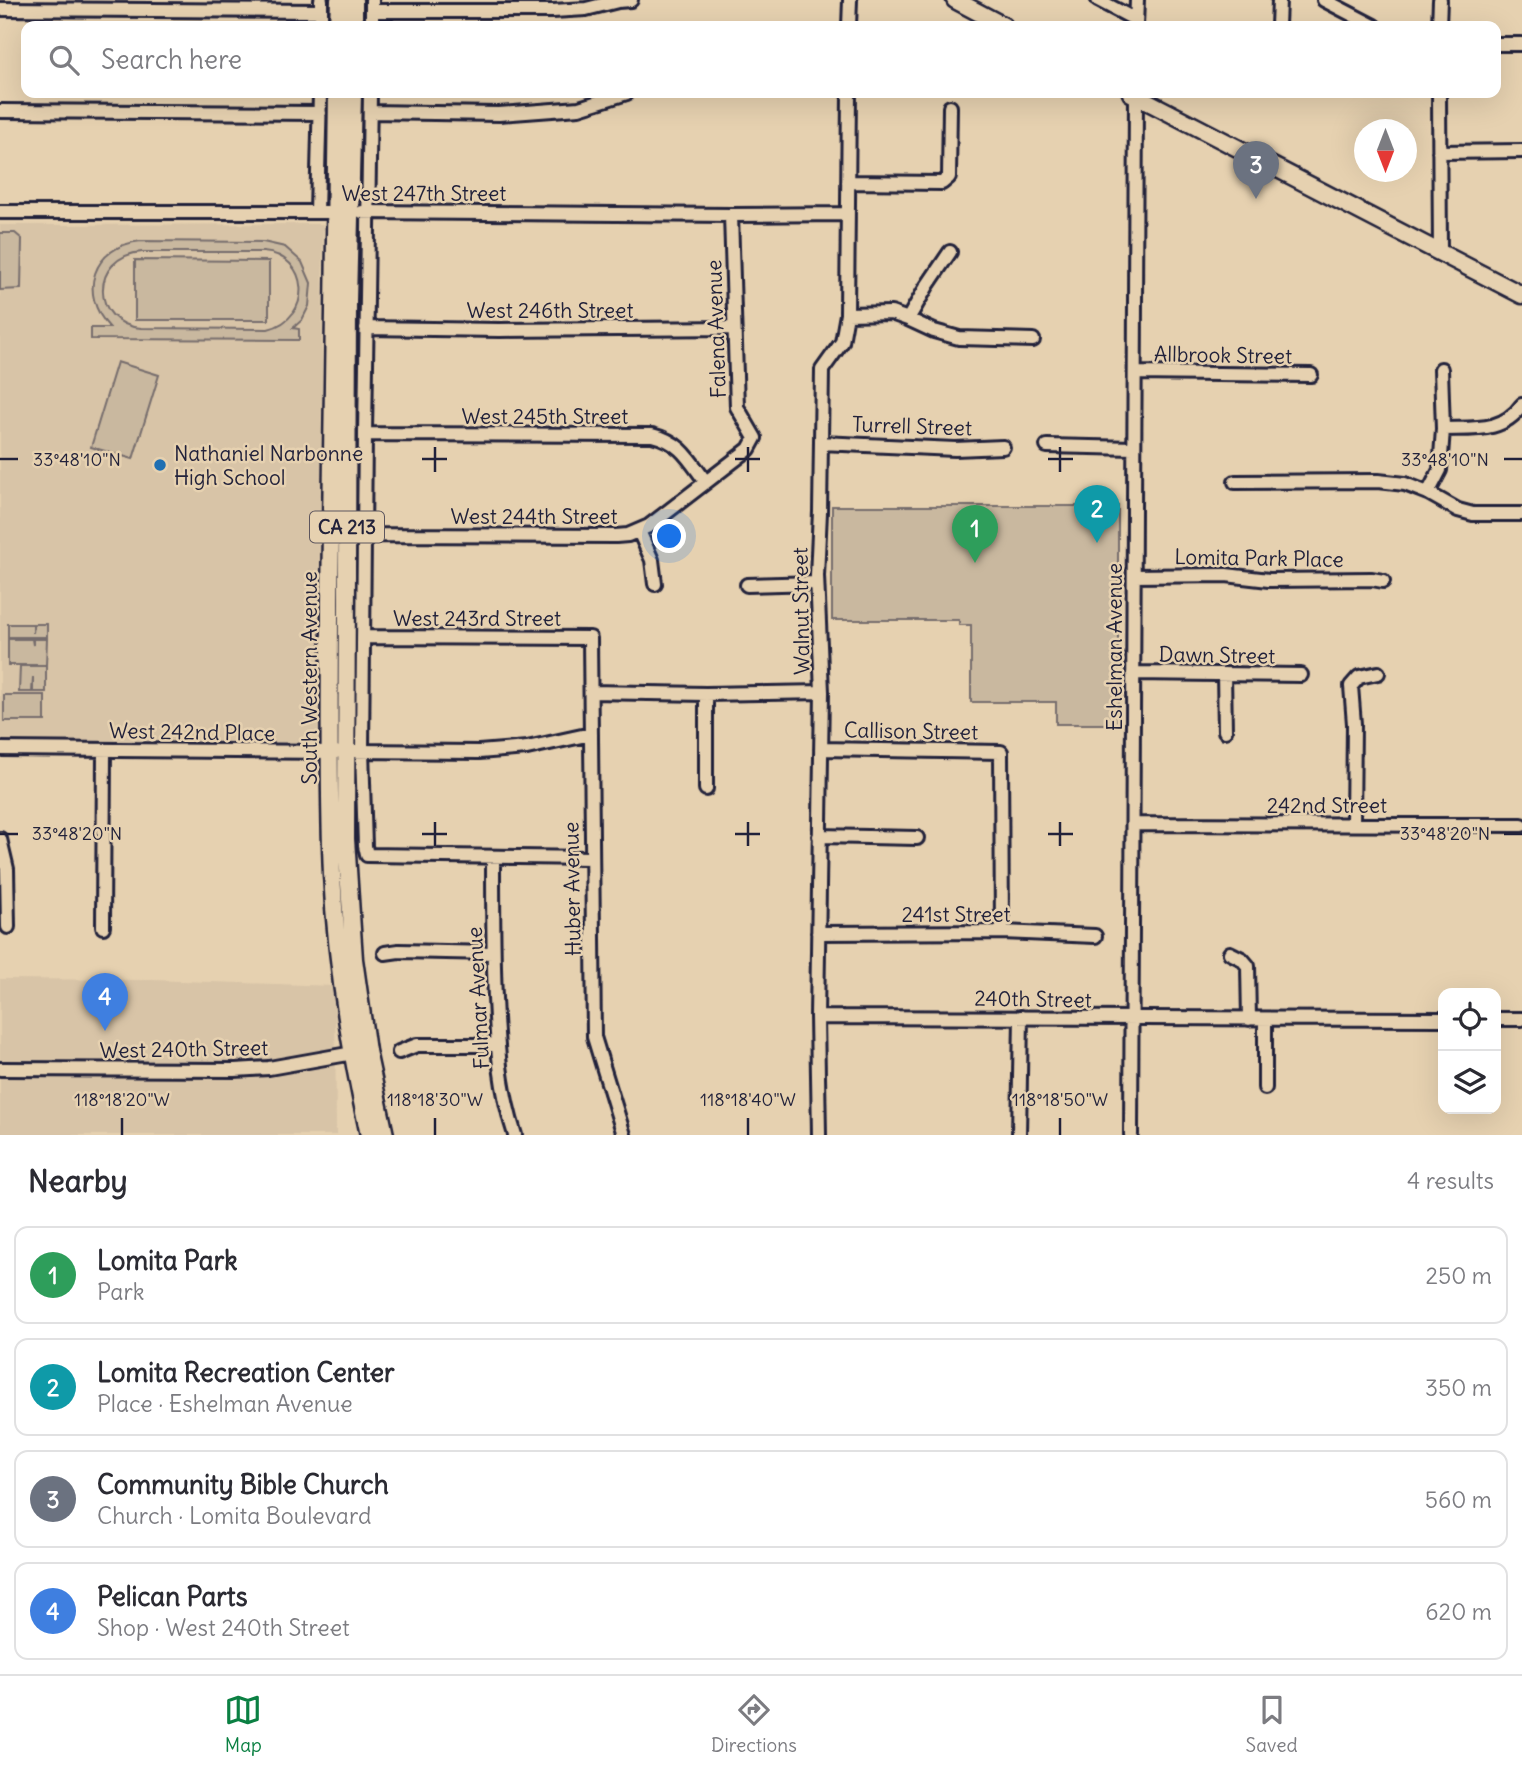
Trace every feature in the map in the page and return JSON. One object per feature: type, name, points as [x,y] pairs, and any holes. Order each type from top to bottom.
[{"type":"main road","points":[[338,21],[339,0]]},
{"type":"main road","points":[[354,0],[354,21]]},
{"type":"main road","points":[[955,0],[995,21]]},
{"type":"main road","name":"South Western Avenue","points":[[337,98],[334,212],[348,301],[346,839],[360,1052],[369,1135]]},
{"type":"main road","name":"South Western Avenue","points":[[334,212],[352,98]]},
{"type":"main road","points":[[1142,98],[1522,295]]},
{"type":"main road","name":"South Western Avenue","points":[[360,1052],[384,1135]]},
{"type":"street","points":[[372,5],[553,11],[586,9],[631,0]]},
{"type":"street","points":[[849,21],[850,0]]},
{"type":"street","points":[[1098,0],[1133,21]]},
{"type":"street","points":[[1136,21],[1137,0]]},
{"type":"street","points":[[1278,21],[1279,0]]},
{"type":"street","points":[[1324,0],[1364,21]]},
{"type":"street","points":[[1439,21],[1440,0]]},
{"type":"street","points":[[0,9],[321,6]]},
{"type":"street","points":[[1501,44],[1522,44]]},
{"type":"street","name":"South Western Avenue","points":[[320,98],[334,212]]},
{"type":"street","name":"South Western Avenue","points":[[370,98],[363,637],[345,752],[367,855],[493,858]]},
{"type":"street","points":[[370,113],[499,114],[579,108],[611,98]]},
{"type":"street","name":"Walnut Street","points":[[819,1135],[817,1019],[822,692],[817,583],[822,370],[842,342],[847,314],[849,98]]},
{"type":"street","name":"Eshelman Avenue","points":[[1131,1135],[1134,98]]},
{"type":"street","points":[[1439,98],[1440,253]]},
{"type":"street","points":[[848,182],[942,183],[949,177],[950,107]]},
{"type":"street","points":[[0,111],[320,113]]},
{"type":"street","points":[[1439,152],[1522,151]]},
{"type":"street","name":"West 247th Street","points":[[0,212],[848,214]]},
{"type":"street","name":"Falena Avenue","points":[[731,215],[737,407],[755,438]]},
{"type":"street","points":[[908,319],[950,252]]},
{"type":"street","points":[[847,314],[891,313],[959,338],[1033,340]]},
{"type":"street","name":"West 246th Street","points":[[366,328],[734,328]]},
{"type":"street","points":[[1427,493],[1440,470],[1443,429],[1441,369]]},
{"type":"street","name":"Allbrook Street","points":[[1135,373],[1311,375]]},
{"type":"street","points":[[1443,429],[1488,428],[1499,425],[1509,420],[1522,405]]},
{"type":"street","name":"West 245th Street","points":[[365,434],[652,435],[681,448],[705,481]]},
{"type":"street","name":"West 244th Street","points":[[364,536],[616,536],[639,531],[748,449],[755,438]]},
{"type":"street","name":"Turrell Street","points":[[821,443],[955,449],[1003,447]]},
{"type":"street","points":[[1047,446],[1134,448]]},
{"type":"street","points":[[1235,482],[1378,481],[1405,484],[1458,510],[1473,514],[1522,514]]},
{"type":"street","points":[[639,531],[652,560],[655,584]]},
{"type":"street","name":"Lomita Park Place","points":[[1134,576],[1226,575],[1269,580],[1383,581]]},
{"type":"street","points":[[747,584],[817,583]]},
{"type":"street","name":"West 243rd Street","points":[[363,637],[590,638]]},
{"type":"street","name":"Huber Avenue","points":[[590,638],[594,1037],[624,1135]]},
{"type":"street","name":"Dawn Street","points":[[1133,673],[1301,675]]},
{"type":"street","points":[[1353,825],[1354,724],[1351,686],[1359,677],[1378,673]]},
{"type":"street","points":[[1223,674],[1225,731]]},
{"type":"street","points":[[591,692],[822,692]]},
{"type":"street","points":[[706,694],[706,789]]},
{"type":"street","name":"West 242nd Place","points":[[0,749],[491,751],[527,748],[591,734]]},
{"type":"street","name":"Callison Street","points":[[821,749],[1001,752],[1002,932]]},
{"type":"street","points":[[103,927],[104,750]]},
{"type":"street","name":"242nd Street","points":[[1133,824],[1522,825]]},
{"type":"street","points":[[819,836],[917,838]]},
{"type":"street","points":[[0,839],[7,869],[8,927]]},
{"type":"street","points":[[493,858],[591,858]]},
{"type":"street","name":"Fulmar Avenue","points":[[493,858],[497,1045],[514,1135]]},
{"type":"street","name":"241st Street","points":[[818,933],[1002,932],[1095,936]]},
{"type":"street","points":[[385,953],[493,953]]},
{"type":"street","points":[[1230,953],[1242,959],[1248,966],[1249,1019]]},
{"type":"street","points":[[1019,1135],[1021,1017]]},
{"type":"street","name":"240th Street","points":[[817,1019],[1438,1019]]},
{"type":"street","points":[[1265,1019],[1265,1088]]},
{"type":"street","points":[[1501,1019],[1522,1019]]},
{"type":"street","points":[[399,1052],[417,1045],[497,1045]]},
{"type":"street","name":"West 240th Street","points":[[0,1069],[235,1070],[269,1068],[360,1052]]},
{"type":"shaded area","name":"Nathaniel Narbonne High School","points":[[323,224],[318,742],[0,743],[0,225]]},
{"type":"shaded area","points":[[0,233],[15,233],[22,239],[21,289],[0,290]]},
{"type":"shaded area","points":[[141,241],[263,242],[285,247],[302,262],[311,283],[309,306],[302,320],[293,328],[299,329],[299,340],[91,339],[91,328],[110,328],[94,300],[95,273],[101,261],[125,245]],"holes":[[[142,252],[263,252],[279,256],[290,264],[297,275],[300,288],[299,301],[293,313],[283,323],[268,329],[141,328],[124,324],[112,315],[105,303],[105,277],[113,265],[125,256]]]},
{"type":"shaded area","points":[[135,260],[269,261],[269,320],[135,320]]},
{"type":"shaded area","points":[[117,362],[159,375],[133,459],[91,447]]},
{"type":"shaded area","points":[[832,506],[1118,506],[1118,724],[1056,724],[1056,702],[971,702],[971,625],[959,625],[959,620],[832,620]]},
{"type":"shaded area","points":[[8,624],[33,624],[33,633],[34,624],[47,624],[47,637],[8,637]]},
{"type":"shaded area","points":[[8,639],[32,639],[33,645],[33,639],[47,639],[46,665],[8,665]]},
{"type":"shaded area","points":[[20,666],[46,666],[46,692],[33,692],[33,677],[32,692],[19,692]]},
{"type":"shaded area","points":[[4,695],[45,695],[45,721],[4,721]]},
{"type":"shaded area","points":[[0,979],[151,980],[335,986],[336,1135],[0,1135]]},
{"type":"place","name":"Community Bible Church","points":[[1256,199]]},
{"type":"place","name":"Nathaniel Narbonne High School","points":[[160,465]]},
{"type":"place","name":"Lomita Recreation Center","points":[[1097,543]]},
{"type":"place","name":"Lomita Park","points":[[975,563]]},
{"type":"place","name":"Pelican Parts","points":[[105,1031]]}]
